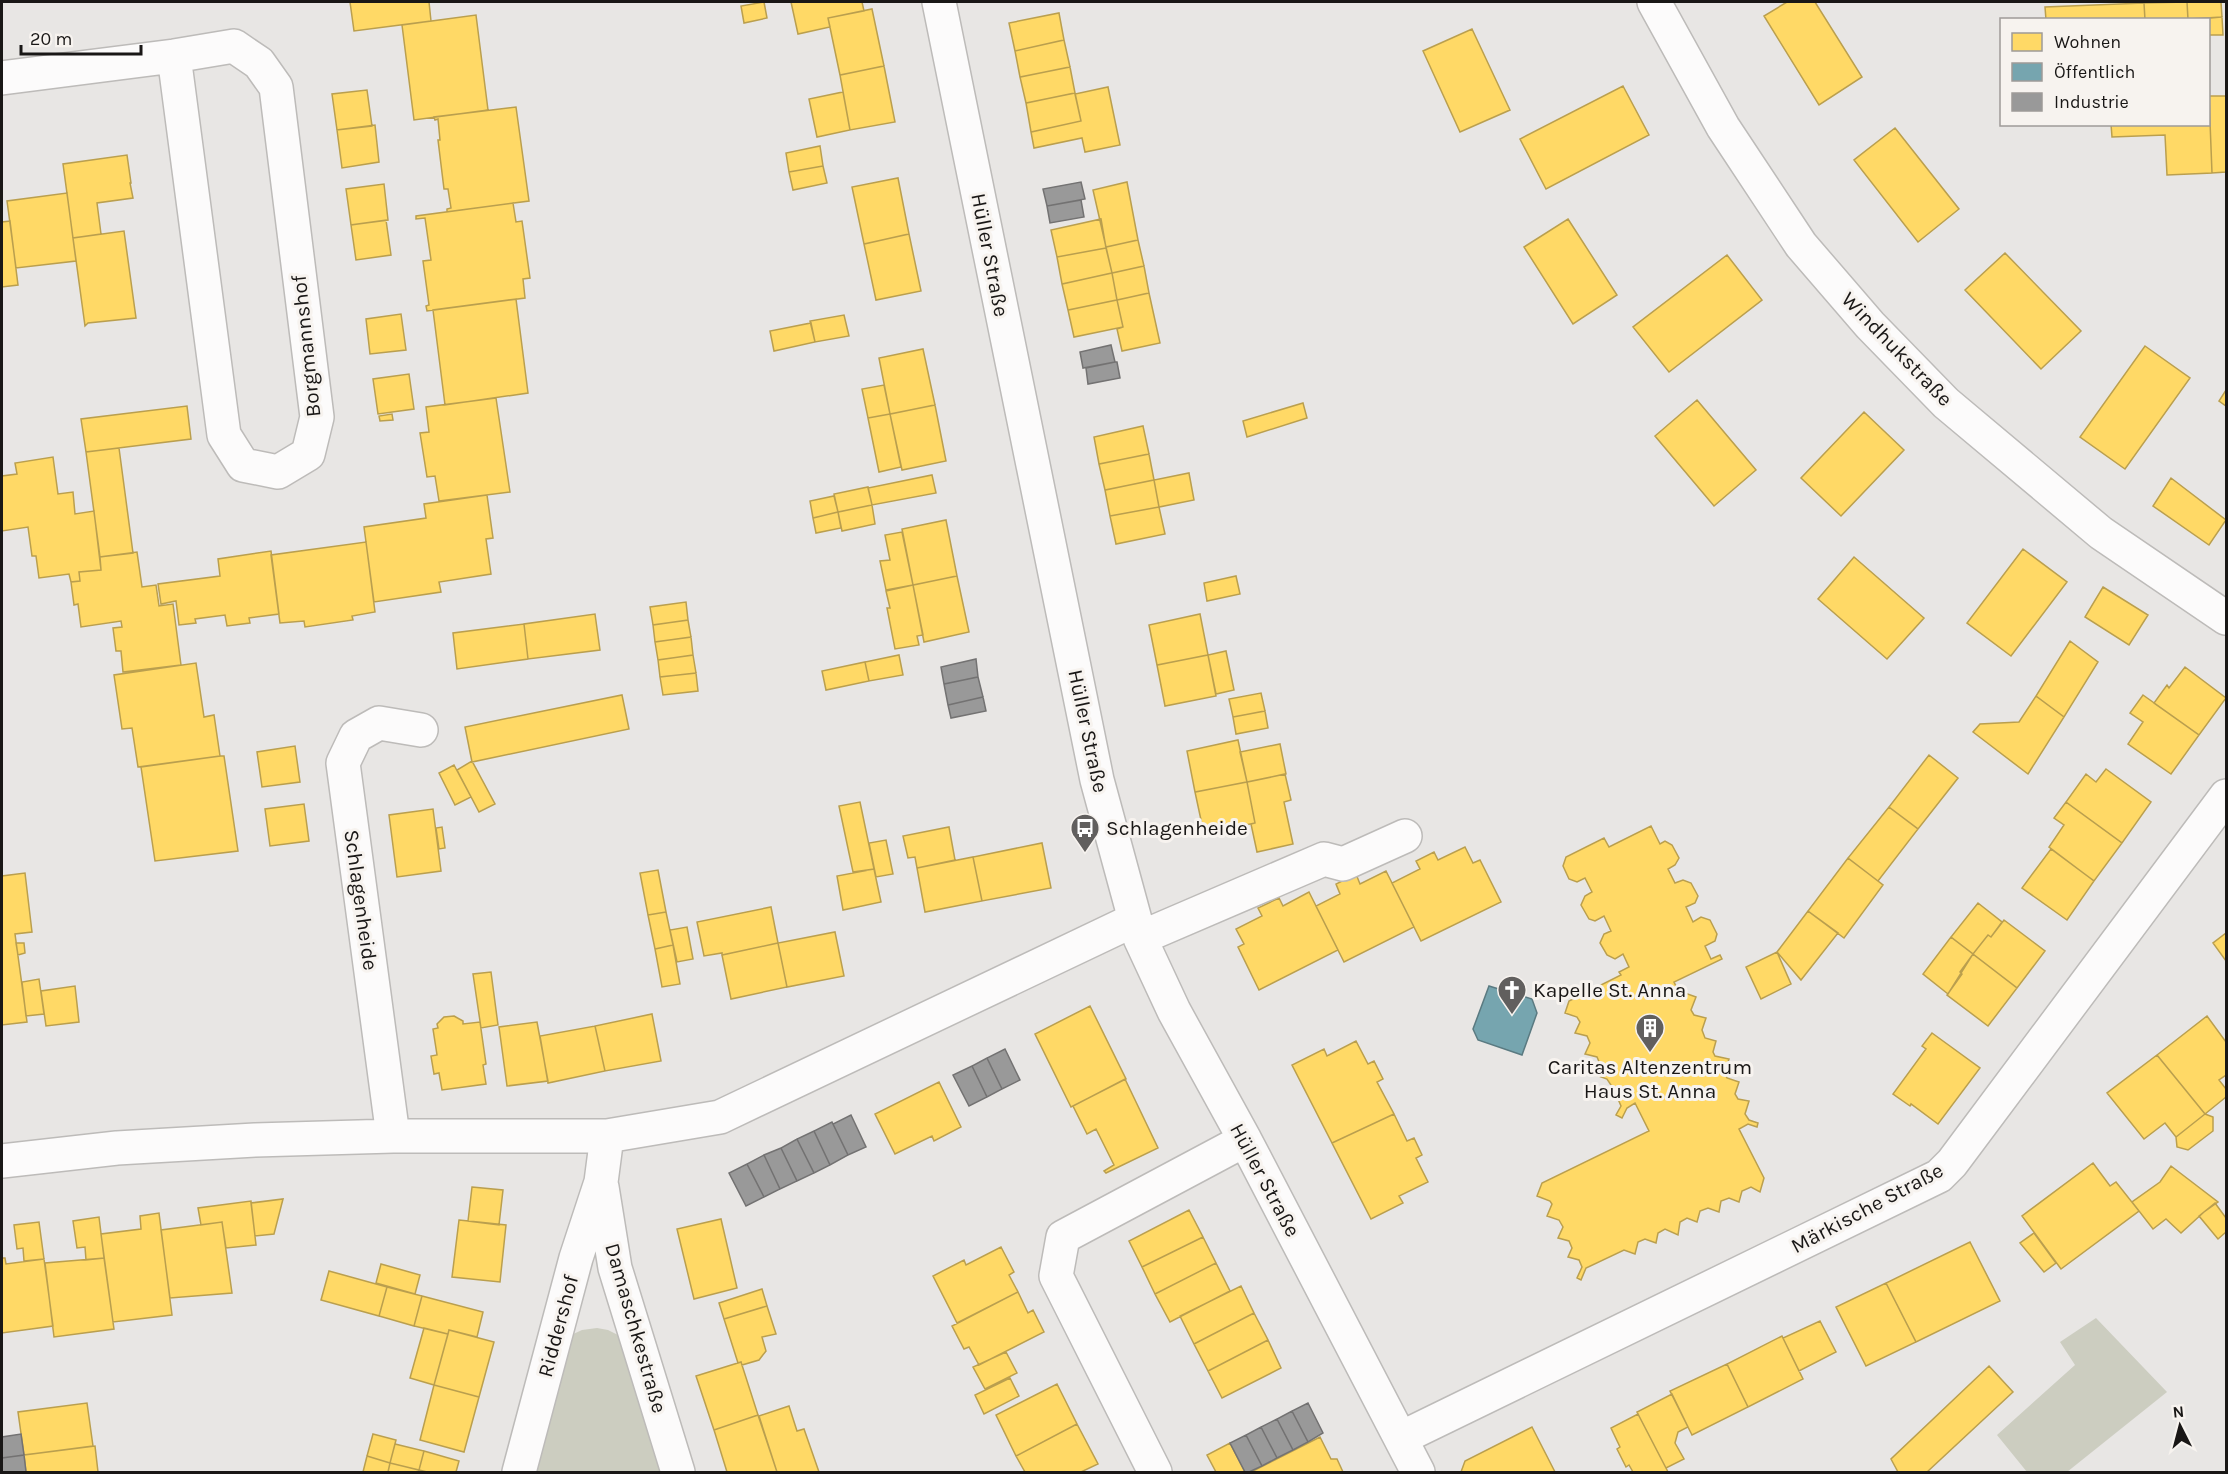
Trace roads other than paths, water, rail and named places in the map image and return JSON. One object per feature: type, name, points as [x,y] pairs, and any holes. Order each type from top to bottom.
[{"type":"street","name":"Hüller Straße","points":[[939,2],[1097,780],[1137,929],[1174,1011],[1245,1140],[1418,1473]]},
{"type":"street","name":"Windhukstraße","points":[[1654,2],[1722,127],[1794,235],[1870,325],[1946,403],[2101,533],[2226,618]]},
{"type":"street","name":"Borgmannshof","points":[[2,78],[234,46],[259,63],[276,87],[317,417],[308,454],[278,472],[243,465],[224,435],[174,56]]},
{"type":"street","name":"Schlagenheide","points":[[393,1136],[343,764],[356,736],[379,723],[421,730]]},
{"type":"street","name":"Märkische Straße","points":[[1401,1438],[1939,1176],[1952,1163],[2226,795]]},
{"type":"street","points":[[2,1161],[117,1148],[255,1140],[393,1136],[607,1136],[720,1117],[1137,929],[1324,859],[1343,864],[1405,836]]},
{"type":"street","points":[[601,1182],[607,1136]]},
{"type":"street","points":[[1155,1473],[1056,1276],[1064,1237],[1245,1140]]},
{"type":"street","name":"Riddershof","points":[[519,1473],[576,1258],[601,1182]]},
{"type":"street","name":"Damaschkestraße","points":[[601,1182],[615,1268],[678,1473]]},
{"type":"place","name":"Schlagenheide","points":[[1085,854]]},
{"type":"place","name":"Kapelle St. Anna","points":[[1512,1016]]},
{"type":"place","name":"Caritas Altenzentrum Haus St. Anna","points":[[1650,1054]]}]
